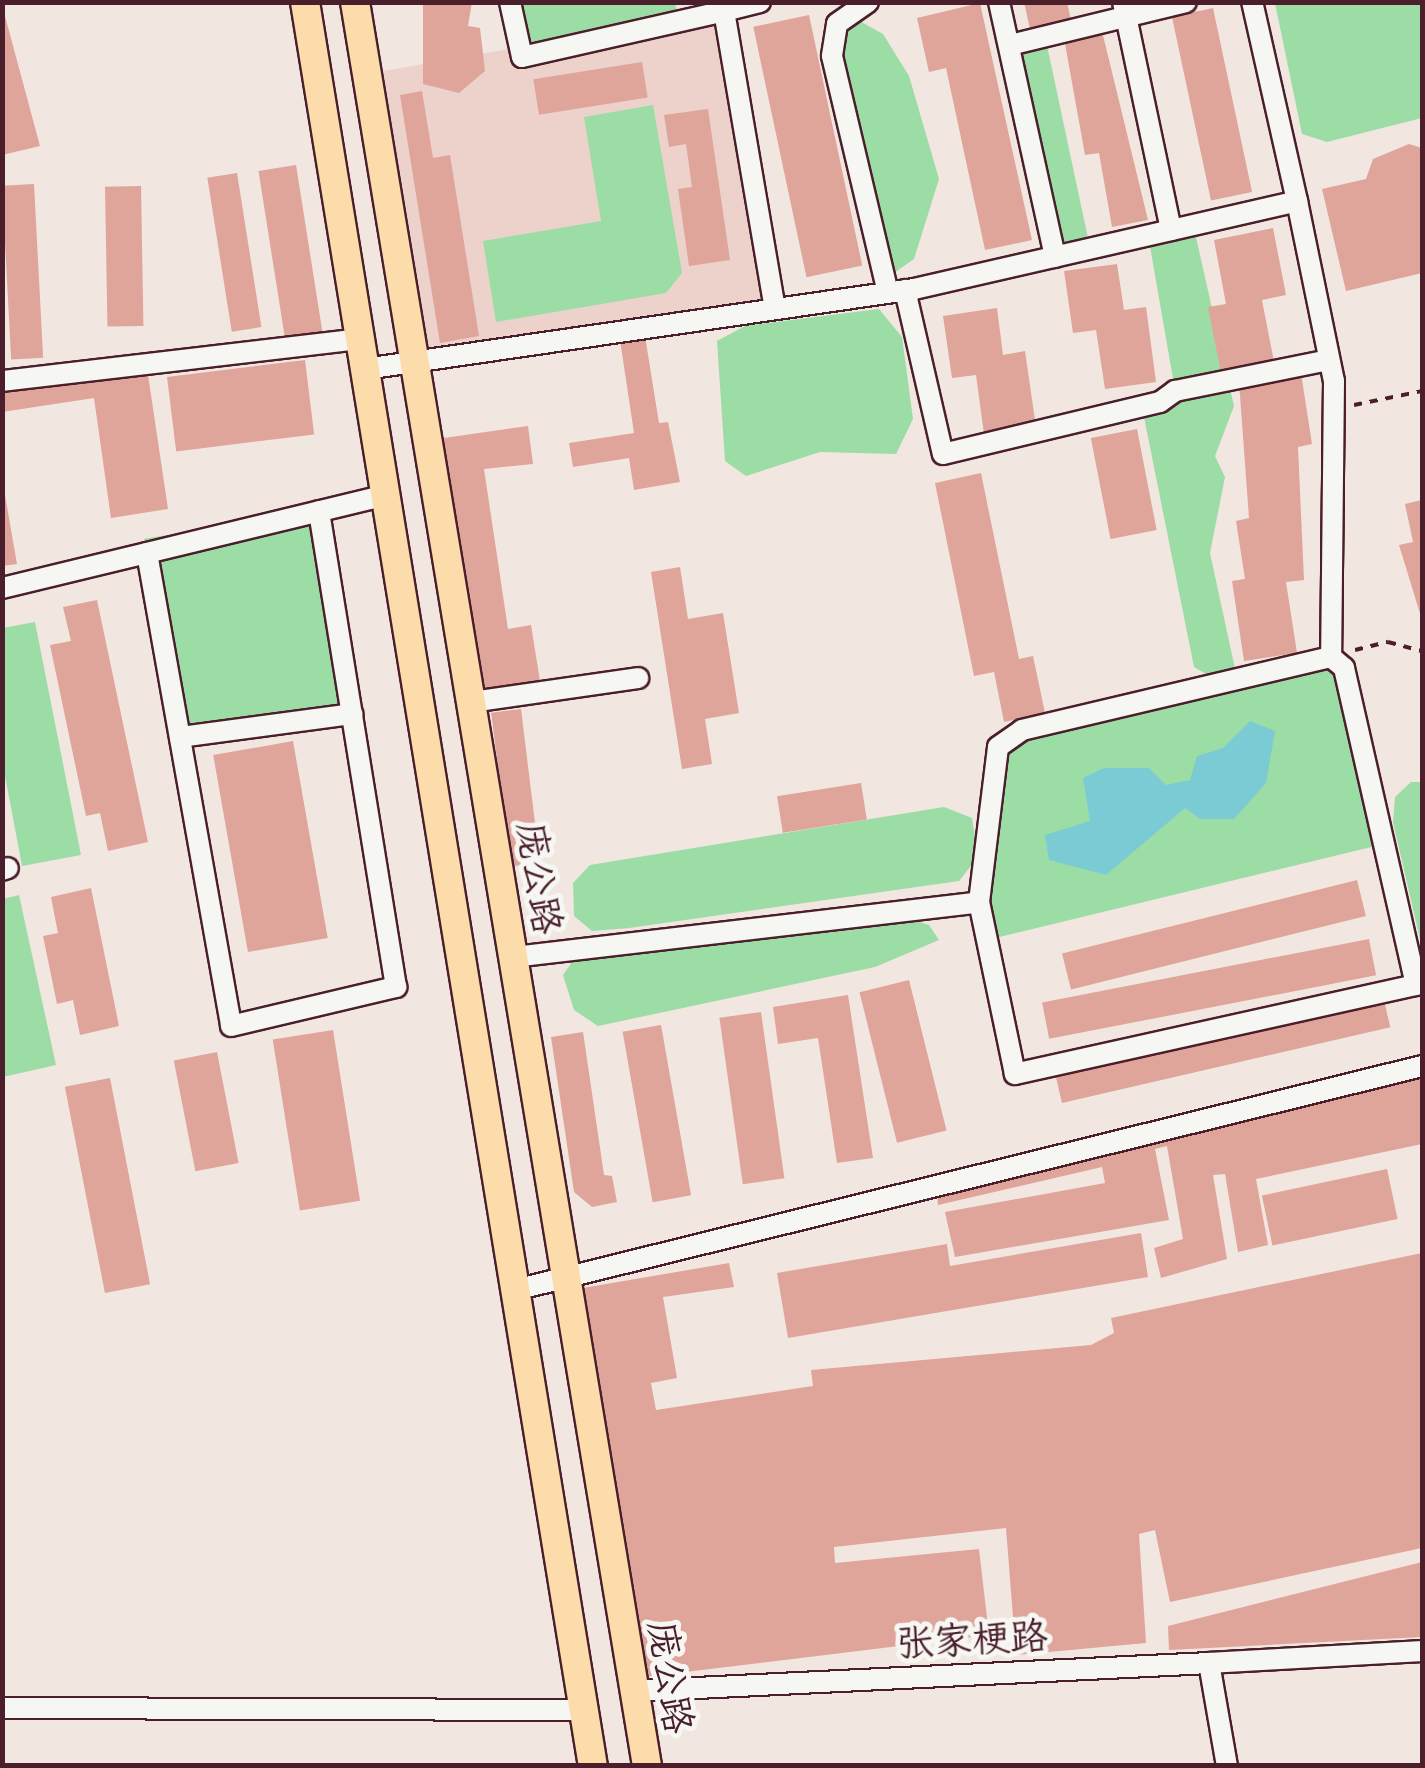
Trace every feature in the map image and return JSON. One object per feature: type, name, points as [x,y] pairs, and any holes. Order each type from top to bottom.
[{"type":"main road","name":"庞公路","points":[[356,2],[647,1766]]},
{"type":"main road","points":[[304,5],[593,1766]]},
{"type":"street","points":[[510,2],[522,56],[677,12],[724,11],[760,2]]},
{"type":"street","points":[[868,2],[838,24],[832,56],[943,454],[1160,402],[1175,391],[1330,360]]},
{"type":"street","points":[[999,2],[1056,257]]},
{"type":"street","points":[[1010,45],[1124,9],[1186,2]]},
{"type":"street","points":[[1252,2],[1330,360],[1335,408],[1332,656],[1344,668],[1416,985],[1015,1074],[979,902],[998,747],[1010,738],[1332,656]]},
{"type":"street","points":[[1124,9],[1171,230]]},
{"type":"street","points":[[724,11],[776,309]]},
{"type":"street","points":[[365,370],[896,291],[1297,201]]},
{"type":"street","points":[[2,381],[360,339]]},
{"type":"street","points":[[2,588],[386,496]]},
{"type":"street","points":[[147,553],[231,1026],[396,987],[319,512]]},
{"type":"street","points":[[472,702],[638,678]]},
{"type":"street","points":[[180,738],[352,714]]},
{"type":"street","points":[[514,958],[979,902]]},
{"type":"street","points":[[515,1290],[1422,1066]]},
{"type":"street","name":"张家梗路","points":[[635,1692],[1422,1651]]},
{"type":"street","points":[[1209,1663],[1228,1766]]},
{"type":"street","points":[[2,1708],[584,1710]]},
{"type":"path","points":[[1422,306],[1422,320]]},
{"type":"path","points":[[1335,408],[1422,391]]},
{"type":"path","points":[[1332,656],[1388,642],[1422,651]]},
{"type":"shaded area","points":[[724,11],[776,308],[419,371],[367,74]]},
{"type":"green space","points":[[510,3],[675,3],[679,22],[522,57]]},
{"type":"green space","points":[[1275,3],[1422,3],[1422,118],[1327,142],[1302,134]]},
{"type":"green space","points":[[847,14],[883,34],[909,76],[939,179],[914,259],[885,279],[832,56]]},
{"type":"green space","points":[[1045,36],[1090,248],[1055,256],[1010,43]]},
{"type":"green space","points":[[653,105],[682,273],[666,293],[496,322],[483,241],[601,221],[584,117]]},
{"type":"green space","points":[[1193,224],[1234,406],[1215,456],[1225,477],[1210,553],[1237,678],[1331,657],[1384,844],[987,940],[998,747],[1220,682],[1194,667],[1142,407],[1175,390],[1148,235]]},
{"type":"green space","points":[[879,309],[902,337],[913,419],[896,454],[820,452],[746,476],[725,461],[717,341],[745,326]]},
{"type":"green space","points":[[319,511],[351,714],[176,742],[144,539]]},
{"type":"green space","points":[[35,622],[81,855],[22,866],[3,765],[3,628]]},
{"type":"green space","points":[[1411,782],[1422,782],[1422,948],[1393,822],[1395,797]]},
{"type":"green space","points":[[944,807],[972,818],[978,857],[959,881],[629,928],[592,931],[574,916],[573,883],[590,865]]},
{"type":"green space","points":[[19,895],[56,1065],[3,1077],[3,899]]},
{"type":"green space","points":[[902,917],[929,925],[939,940],[875,967],[598,1026],[574,1010],[563,975],[575,958]]},
{"type":"water","points":[[1250,721],[1275,731],[1266,783],[1234,819],[1200,819],[1185,808],[1106,875],[1049,860],[1045,835],[1090,821],[1083,778],[1104,768],[1149,768],[1166,785],[1190,780],[1197,756],[1223,748]]},
{"type":"building","points":[[423,2],[472,2],[468,26],[480,28],[485,71],[459,93],[423,84]]},
{"type":"building","points":[[1024,2],[1067,2],[1072,25],[1031,34]]},
{"type":"building","points":[[980,3],[1032,240],[985,250],[946,68],[929,72],[917,18]]},
{"type":"building","points":[[2,5],[40,146],[2,155]]},
{"type":"building","points":[[1213,8],[1252,192],[1211,201],[1172,17]]},
{"type":"building","points":[[809,15],[862,265],[806,277],[753,27]]},
{"type":"building","points":[[1102,31],[1148,220],[1112,227],[1099,153],[1085,155],[1064,38]]},
{"type":"building","points":[[642,62],[648,98],[539,115],[533,79]]},
{"type":"building","points":[[422,91],[433,158],[450,155],[479,336],[440,343],[400,95]]},
{"type":"building","points":[[708,109],[730,260],[689,266],[678,189],[692,187],[686,144],[669,147],[664,115]]},
{"type":"building","points":[[1409,144],[1422,148],[1422,273],[1346,291],[1322,189],[1366,179],[1373,159]]},
{"type":"building","points":[[296,165],[322,332],[285,338],[258,171]]},
{"type":"building","points":[[237,173],[261,327],[232,332],[207,178]]},
{"type":"building","points":[[34,184],[43,358],[11,359],[2,186]]},
{"type":"building","points":[[141,186],[143,326],[107,327],[105,187]]},
{"type":"building","points":[[1273,228],[1286,295],[1262,300],[1274,362],[1221,373],[1208,307],[1226,304],[1214,240]]},
{"type":"building","points":[[1117,264],[1124,310],[1146,307],[1156,382],[1105,389],[1096,330],[1073,333],[1064,271]]},
{"type":"building","points":[[997,308],[1003,355],[1025,351],[1036,427],[984,434],[976,375],[952,378],[943,316]]},
{"type":"building","points":[[645,336],[659,423],[668,422],[680,482],[634,490],[629,458],[573,467],[569,443],[634,433],[620,340]]},
{"type":"building","points":[[305,360],[314,434],[176,451],[167,377]]},
{"type":"building","points":[[147,368],[168,509],[111,518],[94,398],[2,412],[2,389]]},
{"type":"building","points":[[1301,373],[1312,444],[1298,447],[1304,580],[1286,582],[1297,653],[1244,661],[1232,581],[1245,579],[1236,521],[1249,518],[1239,382]]},
{"type":"building","points":[[528,426],[533,464],[484,469],[508,629],[531,625],[540,681],[476,691],[437,439]]},
{"type":"building","points":[[1137,429],[1157,530],[1111,539],[1091,438]]},
{"type":"building","points":[[981,473],[1019,659],[1033,656],[1045,713],[1004,722],[994,672],[974,676],[935,483]]},
{"type":"building","points":[[2,478],[17,564],[2,566]]},
{"type":"building","points":[[1422,500],[1422,620],[1399,545],[1413,542],[1405,504]]},
{"type":"building","points":[[680,567],[688,619],[723,613],[739,713],[705,719],[712,764],[682,769],[651,572]]},
{"type":"building","points":[[97,600],[148,842],[108,851],[100,813],[86,816],[50,645],[71,641],[63,607]]},
{"type":"building","points":[[521,709],[540,863],[510,867],[491,713]]},
{"type":"building","points":[[293,741],[328,938],[248,952],[213,755]]},
{"type":"building","points":[[861,783],[867,820],[783,833],[777,796]]},
{"type":"building","points":[[1357,880],[1366,916],[1071,989],[1062,954]]},
{"type":"building","points":[[91,888],[119,1026],[80,1035],[73,1000],[57,1004],[43,936],[58,933],[51,897]]},
{"type":"building","points":[[1369,939],[1376,975],[1049,1039],[1042,1003]]},
{"type":"building","points":[[909,980],[946,1130],[897,1143],[860,992]]},
{"type":"building","points":[[848,995],[873,1158],[837,1163],[818,1038],[778,1044],[773,1007]]},
{"type":"building","points":[[1384,1000],[1390,1027],[1062,1103],[1056,1076]]},
{"type":"building","points":[[761,1012],[784,1178],[743,1184],[719,1018]]},
{"type":"building","points":[[661,1025],[691,1195],[653,1202],[623,1032]]},
{"type":"building","points":[[333,1030],[360,1201],[300,1210],[273,1040]]},
{"type":"building","points":[[583,1032],[604,1175],[612,1176],[617,1202],[592,1207],[574,1192],[551,1037]]},
{"type":"building","points":[[217,1052],[239,1163],[195,1171],[174,1060]]},
{"type":"building","points":[[1422,1075],[1422,1144],[1256,1179],[1268,1245],[1238,1252],[1225,1174],[1213,1175],[1227,1259],[1161,1278],[1154,1248],[1183,1239],[1167,1146],[1155,1149],[1169,1220],[955,1257],[945,1212],[1105,1183],[1102,1167],[938,1205],[937,1192]]},
{"type":"building","points":[[110,1078],[150,1284],[105,1293],[65,1087]]},
{"type":"building","points":[[1387,1169],[1398,1219],[1272,1245],[1262,1196]]},
{"type":"building","points":[[1141,1233],[1148,1277],[788,1338],[777,1273],[947,1244],[950,1266]]},
{"type":"building","points":[[1422,1253],[1422,1548],[1170,1602],[1155,1530],[1139,1534],[1146,1643],[1016,1655],[1006,1528],[834,1547],[835,1563],[979,1549],[989,1635],[644,1677],[577,1289],[729,1263],[734,1287],[663,1297],[677,1378],[651,1383],[656,1410],[813,1386],[811,1370],[1091,1345],[1114,1333],[1111,1318]]},
{"type":"building","points":[[1422,1562],[1422,1637],[1169,1650],[1168,1626]]}]
